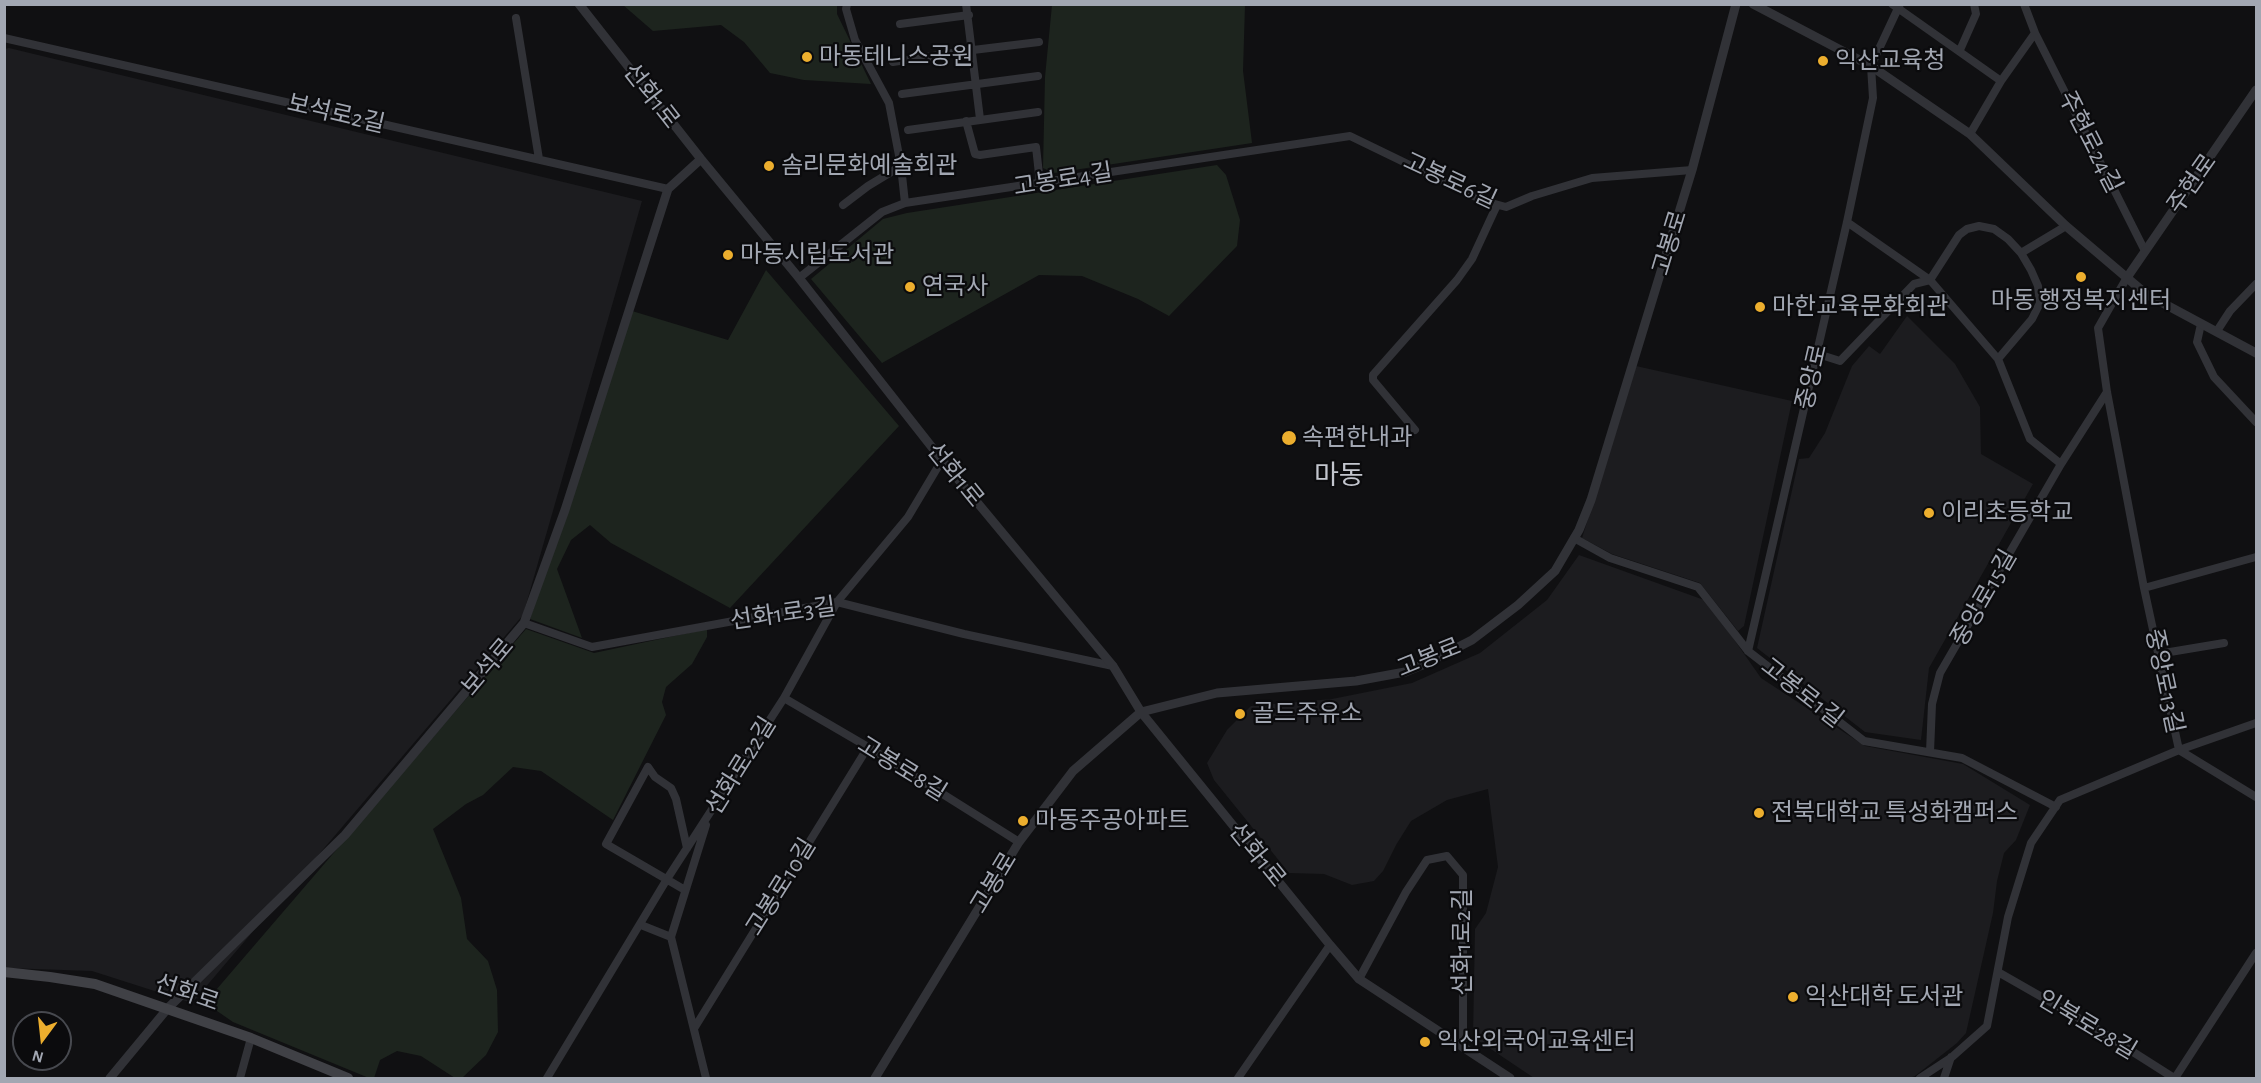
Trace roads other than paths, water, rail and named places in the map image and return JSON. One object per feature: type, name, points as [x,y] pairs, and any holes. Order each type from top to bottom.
[{"type":"main road","name":"선화로","points":[[4,972],[50,976],[95,984],[251,1038],[348,1078]]},
{"type":"street","name":"선화1로","points":[[579,4],[942,460],[1113,666],[1141,712],[1359,979],[1510,1078]]},
{"type":"street","points":[[847,4],[846,9],[855,40],[889,104],[901,166],[905,204]]},
{"type":"street","points":[[966,4],[980,119]]},
{"type":"street","name":"고봉로","points":[[875,1078],[1019,842],[1074,771],[1141,712],[1217,693],[1356,681],[1405,672],[1472,640],[1518,605],[1555,571],[1574,538],[1591,500],[1692,170],[1736,4]]},
{"type":"street","points":[[1753,4],[1871,66],[1970,134],[2066,226],[2126,279],[2146,294],[2256,353]]},
{"type":"street","points":[[1960,50],[1976,14],[1974,4]]},
{"type":"street","name":"주현로24길","points":[[2028,5],[2036,33],[2145,251]]},
{"type":"street","points":[[1871,66],[1897,6],[2001,81]]},
{"type":"street","points":[[900,24],[969,15]]},
{"type":"street","points":[[516,18],[539,159]]},
{"type":"street","points":[[1970,134],[2001,81],[2036,33]]},
{"type":"street","name":"보석로2길","points":[[4,38],[668,189]]},
{"type":"street","points":[[893,62],[1039,42]]},
{"type":"street","name":"중앙로","points":[[1748,651],[1847,222],[1873,98],[1871,66]]},
{"type":"street","points":[[902,94],[976,82],[1038,76]]},
{"type":"street","name":"주현로","points":[[2126,279],[2256,90]]},
{"type":"street","points":[[908,130],[1038,112]]},
{"type":"street","points":[[966,121],[975,154],[1036,147],[1040,183]]},
{"type":"street","name":"고봉로6길","points":[[1350,136],[1484,201],[1506,207],[1532,196],[1592,178],[1692,170]]},
{"type":"street","name":"고봉로4길","points":[[799,278],[882,212],[905,204],[1350,136]]},
{"type":"street","points":[[668,189],[701,159]]},
{"type":"street","points":[[843,205],[868,186],[901,166]]},
{"type":"street","name":"보석로","points":[[110,1078],[168,1008],[345,835],[524,623],[566,510],[668,189]]},
{"type":"street","points":[[1415,430],[1373,380],[1373,375],[1472,260],[1497,205]]},
{"type":"street","points":[[1847,222],[1930,280],[1998,359],[2030,438],[2061,464]]},
{"type":"street","points":[[1818,354],[1840,360],[1914,284],[1930,280],[1959,235],[1979,226],[1994,230],[2008,239],[2021,253],[2038,286],[2040,303],[2032,319],[1998,359]]},
{"type":"street","points":[[2021,253],[2066,226]]},
{"type":"street","name":"중앙로13길","points":[[1920,1078],[1952,1057],[1987,1026],[2008,917],[2031,843],[2060,800],[2179,750],[2144,588],[2107,392],[2098,327],[2126,279]]},
{"type":"street","points":[[2217,332],[2230,311],[2256,284]]},
{"type":"street","points":[[2201,324],[2197,342],[2214,377],[2256,422]]},
{"type":"street","name":"중앙로15길","points":[[1930,752],[1932,704],[1940,673],[2061,464],[2107,392]]},
{"type":"street","name":"선화로22길","points":[[547,1078],[667,879],[784,698],[837,602],[908,517],[942,460]]},
{"type":"street","name":"고봉로1길","points":[[1574,538],[1610,558],[1698,587],[1748,651],[1864,741],[1962,758],[2056,807]]},
{"type":"street","points":[[2144,588],[2256,557]]},
{"type":"street","name":"선화1로3길","points":[[524,623],[592,646],[837,602],[1113,666]]},
{"type":"street","points":[[2158,654],[2224,643]]},
{"type":"street","name":"고봉로8길","points":[[784,698],[868,747],[1019,842]]},
{"type":"street","points":[[2179,750],[2256,723]]},
{"type":"street","name":"고봉로10길","points":[[695,1027],[868,747]]},
{"type":"street","points":[[2179,750],[2256,797]]},
{"type":"street","points":[[685,891],[606,844],[648,767],[655,777],[671,788],[676,799],[687,848]]},
{"type":"street","points":[[706,1078],[671,937],[708,818]]},
{"type":"street","name":"선화1로2길","points":[[1359,979],[1406,892],[1427,860],[1447,856],[1463,875],[1463,1047]]},
{"type":"street","points":[[641,925],[671,937]]},
{"type":"street","points":[[1238,1078],[1330,945]]},
{"type":"street","points":[[2175,1078],[2256,953]]},
{"type":"street","name":"인북로28길","points":[[1998,972],[2089,1024],[2175,1078]]},
{"type":"street","points":[[240,1078],[251,1038]]},
{"type":"street","points":[[1944,1078],[1952,1057]]},
{"type":"place","name":"마동테니스공원","points":[[807,57]]},
{"type":"place","name":"익산교육청","points":[[1823,61]]},
{"type":"place","name":"솜리문화예술회관","points":[[769,166]]},
{"type":"place","name":"마동시립도서관","points":[[728,255]]},
{"type":"place","name":"마동 행정복지센터","points":[[2081,277]]},
{"type":"place","name":"연국사","points":[[910,287]]},
{"type":"place","name":"마한교육문화회관","points":[[1760,307]]},
{"type":"place","name":"속편한내과","points":[[1289,438]]},
{"type":"place","name":"이리초등학교","points":[[1929,513]]},
{"type":"place","name":"골드주유소","points":[[1240,714]]},
{"type":"place","name":"전북대학교 특성화캠퍼스","points":[[1759,813]]},
{"type":"place","name":"마동주공아파트","points":[[1023,821]]},
{"type":"place","name":"익산대학 도서관","points":[[1793,997]]},
{"type":"place","name":"익산외국어교육센터","points":[[1425,1042]]},
{"type":"district","name":"마동","points":[[1339,476]]}]
